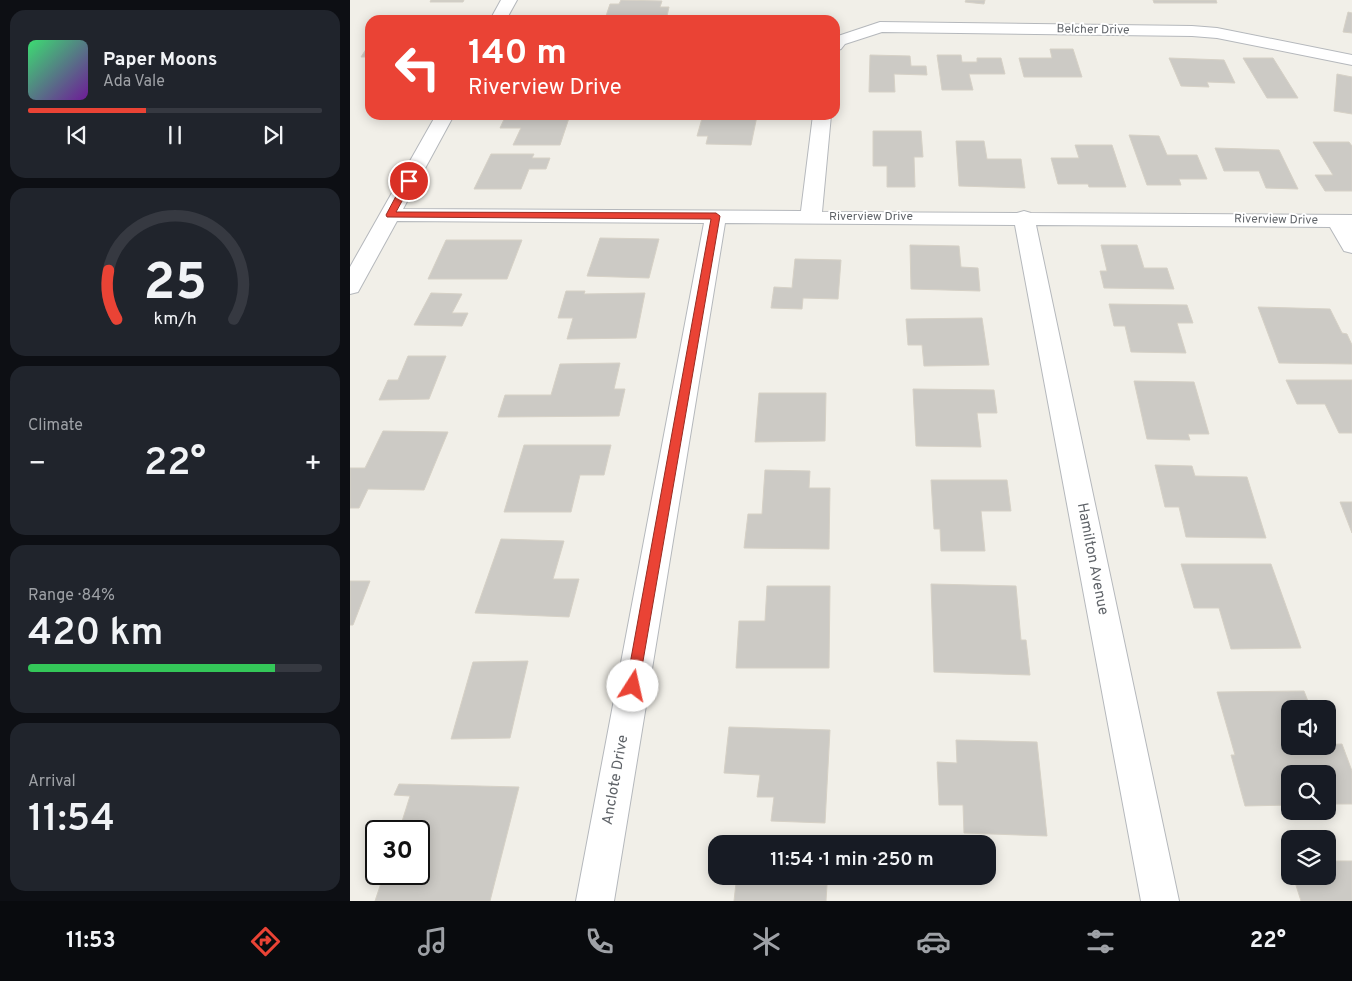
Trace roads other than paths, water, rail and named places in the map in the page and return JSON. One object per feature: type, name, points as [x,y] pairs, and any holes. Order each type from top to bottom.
[{"type":"street","points":[[501,15],[509,0]]},
{"type":"street","name":"Belcher Drive","points":[[840,41],[880,27],[1192,31],[1217,33],[1352,60]]},
{"type":"street","points":[[350,287],[442,120]]},
{"type":"street","points":[[811,217],[821,120]]},
{"type":"street","name":"Riverview Drive","points":[[390,215],[1345,221]]},
{"type":"street","name":"Anclote Drive","points":[[595,901],[716,216]]},
{"type":"street","name":"Hamilton Avenue","points":[[1024,218],[1160,901]]},
{"type":"street","points":[[1345,221],[1352,246]]}]
